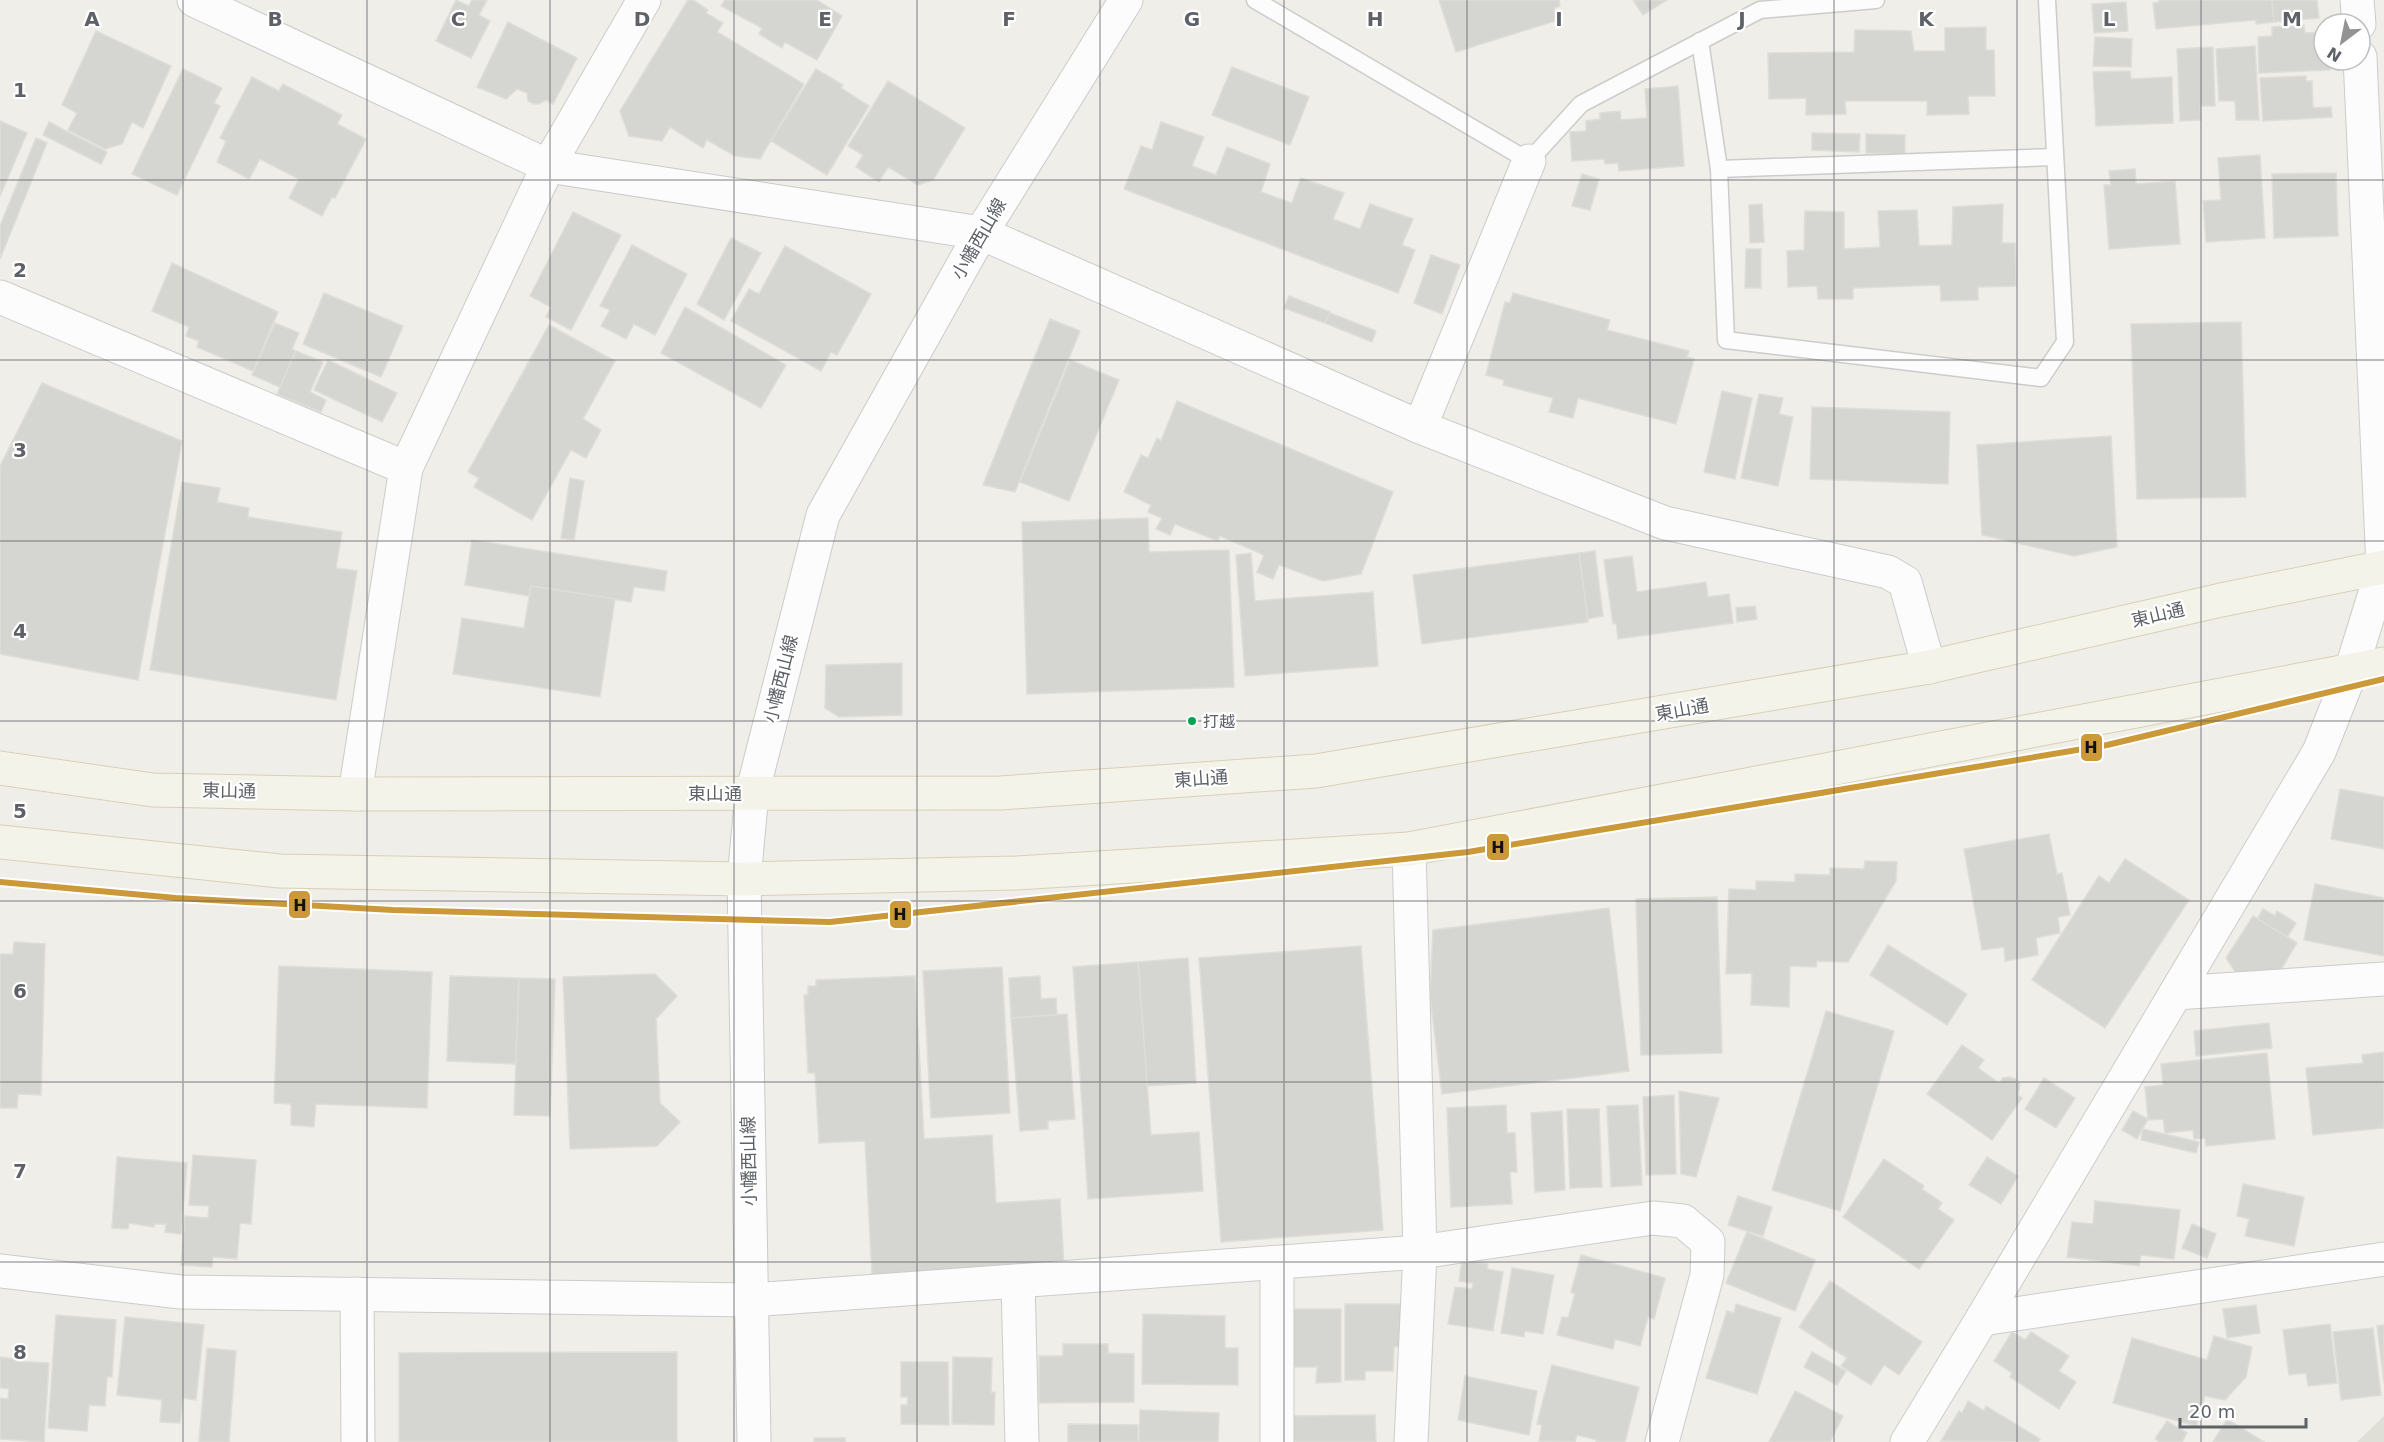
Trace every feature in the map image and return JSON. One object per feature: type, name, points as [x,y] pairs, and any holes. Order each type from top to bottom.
[{"type":"main road","name":"東山通","points":[[0,768],[153,790],[355,794],[1000,793],[1316,771],[1929,668],[2222,600],[2384,567]]},
{"type":"main road","points":[[0,842],[280,872],[744,879],[1016,873],[1409,849],[2384,664]]},
{"type":"street","points":[[194,0],[548,166],[981,232],[1420,427],[1665,523],[1888,572],[1905,582],[1929,668]]},
{"type":"street","points":[[355,794],[406,468],[548,166],[644,0]]},
{"type":"street","name":"小幡西山線","points":[[754,1442],[744,879],[752,794],[823,515],[981,232],[1126,0]]},
{"type":"street","points":[[1907,1442],[2319,752],[2351,671],[2384,567],[2361,72]]},
{"type":"street","points":[[1420,427],[1529,161]]},
{"type":"street","points":[[0,297],[406,468]]},
{"type":"street","points":[[1409,849],[1420,1252],[1411,1442]]},
{"type":"street","points":[[2176,993],[2384,979]]},
{"type":"street","points":[[0,1271],[181,1292],[751,1300],[1420,1252],[1653,1218],[1683,1221],[1708,1242],[1707,1275],[1662,1442]]},
{"type":"street","points":[[1982,1319],[2384,1259]]},
{"type":"street","points":[[1277,1263],[1277,1442]]},
{"type":"street","points":[[1018,1281],[1022,1442]]},
{"type":"street","points":[[357,1294],[358,1442]]},
{"type":"lane","points":[[1255,0],[1529,161],[1581,104],[1760,10],[1876,0]]},
{"type":"lane","points":[[1700,41],[1719,169],[1726,340],[2041,378],[2065,342],[2047,0]]},
{"type":"lane","points":[[1719,169],[2055,157]]},
{"type":"shaded area","points":[[2384,1416],[2384,1442],[2357,1442]]},
{"type":"building","points":[[456,0],[469,6],[472,0],[487,0],[479,15],[490,21],[471,58],[436,41]]},
{"type":"building","points":[[688,0],[693,0],[708,10],[706,13],[723,23],[717,32],[804,84],[760,159],[735,156],[707,140],[703,148],[670,127],[662,141],[629,136],[620,111]]},
{"type":"building","points":[[725,0],[817,0],[842,16],[817,60],[785,42],[782,48],[759,34],[762,28],[721,6]]},
{"type":"building","points":[[1439,0],[1559,0],[1560,6],[1554,8],[1558,20],[1456,52]]},
{"type":"building","points":[[1633,0],[1667,0],[1643,15]]},
{"type":"building","points":[[2159,0],[2272,0],[2274,22],[2256,24],[2256,20],[2156,29],[2153,3]]},
{"type":"building","points":[[2272,0],[2317,0],[2318,12],[2312,12],[2312,19],[2274,22]]},
{"type":"building","points":[[2126,2],[2128,31],[2094,33],[2092,4]]},
{"type":"building","points":[[508,22],[577,58],[553,104],[546,100],[534,104],[528,101],[527,93],[517,89],[506,99],[477,87]]},
{"type":"building","points":[[2304,25],[2305,33],[2312,33],[2312,71],[2259,73],[2258,37],[2272,36],[2272,27]]},
{"type":"building","points":[[1986,27],[1986,50],[1994,50],[1995,96],[1968,96],[1969,114],[1927,115],[1927,101],[1845,101],[1846,114],[1806,115],[1806,98],[1769,99],[1768,53],[1854,52],[1855,30],[1911,31],[1914,51],[1945,51],[1945,28]]},
{"type":"building","points":[[96,31],[171,66],[143,128],[132,122],[122,144],[105,149],[68,130],[77,113],[62,105]]},
{"type":"building","points":[[2095,37],[2132,39],[2131,67],[2093,66]]},
{"type":"building","points":[[2255,46],[2259,120],[2236,120],[2235,101],[2219,101],[2216,49]]},
{"type":"building","points":[[2213,47],[2215,106],[2200,106],[2201,120],[2180,121],[2177,49]]},
{"type":"building","points":[[1232,67],[1309,97],[1290,145],[1212,115]]},
{"type":"building","points":[[183,69],[222,88],[214,103],[220,106],[177,195],[132,174]]},
{"type":"building","points":[[816,69],[843,85],[841,88],[869,106],[827,175],[771,141]]},
{"type":"building","points":[[2130,71],[2131,79],[2172,77],[2173,123],[2096,126],[2093,72]]},
{"type":"building","points":[[2306,76],[2306,81],[2312,81],[2313,108],[2331,107],[2332,117],[2263,121],[2260,78]]},
{"type":"building","points":[[252,77],[279,91],[283,84],[342,115],[337,124],[366,139],[335,198],[332,197],[322,216],[289,198],[299,179],[260,159],[249,179],[217,162],[226,141],[220,138]]},
{"type":"building","points":[[888,81],[965,128],[933,180],[918,185],[888,167],[879,182],[856,167],[863,155],[848,146]]},
{"type":"building","points":[[1678,86],[1684,166],[1619,171],[1618,163],[1605,164],[1604,159],[1572,161],[1570,132],[1586,131],[1586,121],[1600,119],[1600,113],[1620,111],[1621,120],[1647,118],[1645,89]]},
{"type":"building","points":[[0,121],[27,133],[0,196]]},
{"type":"building","points":[[49,122],[107,152],[101,164],[43,135]]},
{"type":"building","points":[[1161,122],[1204,137],[1192,166],[1216,175],[1227,147],[1270,164],[1261,192],[1292,203],[1301,178],[1344,193],[1333,219],[1360,229],[1370,204],[1413,219],[1402,245],[1415,250],[1398,293],[1124,189],[1141,146],[1152,150]]},
{"type":"building","points":[[1812,133],[1860,134],[1859,152],[1812,150]]},
{"type":"building","points":[[1866,134],[1905,135],[1905,154],[1866,153]]},
{"type":"building","points":[[36,138],[47,143],[0,259],[0,226]]},
{"type":"building","points":[[2260,155],[2265,238],[2206,242],[2203,201],[2221,200],[2218,158]]},
{"type":"building","points":[[2135,169],[2136,184],[2175,181],[2180,244],[2109,249],[2104,185],[2111,185],[2109,171]]},
{"type":"building","points":[[2336,173],[2338,236],[2274,238],[2272,174]]},
{"type":"building","points":[[1582,174],[1599,179],[1590,210],[1572,206]]},
{"type":"building","points":[[1762,204],[1764,242],[1750,243],[1749,205]]},
{"type":"building","points":[[2003,204],[2002,243],[2015,243],[2016,286],[1978,287],[1978,300],[1941,301],[1940,285],[1853,288],[1853,299],[1818,299],[1817,286],[1788,287],[1787,251],[1804,250],[1805,211],[1844,212],[1844,249],[1880,247],[1878,211],[1917,210],[1919,246],[1952,245],[1953,207]]},
{"type":"building","points":[[573,212],[621,235],[571,330],[546,317],[551,307],[530,296]]},
{"type":"building","points":[[731,238],[761,253],[724,320],[697,304]]},
{"type":"building","points":[[632,245],[687,274],[655,335],[634,324],[626,339],[601,326],[610,310],[600,306]]},
{"type":"building","points":[[785,246],[871,294],[837,355],[831,352],[821,371],[731,321],[749,289],[759,294]]},
{"type":"building","points":[[1746,249],[1761,249],[1761,288],[1745,288]]},
{"type":"building","points":[[1431,255],[1460,265],[1442,314],[1414,303]]},
{"type":"building","points":[[172,263],[278,312],[253,371],[197,347],[199,341],[186,336],[189,327],[152,311]]},
{"type":"building","points":[[324,293],[403,326],[381,377],[303,344]]},
{"type":"building","points":[[1513,293],[1610,320],[1607,330],[1689,351],[1687,357],[1694,359],[1676,424],[1578,398],[1573,418],[1549,412],[1553,398],[1503,385],[1504,380],[1486,375],[1505,302],[1510,303]]},
{"type":"building","points":[[1289,296],[1330,312],[1325,323],[1284,308]]},
{"type":"building","points":[[685,307],[786,365],[761,408],[661,353]]},
{"type":"building","points":[[1330,313],[1376,331],[1372,342],[1325,323]]},
{"type":"building","points":[[1050,319],[1080,331],[1015,492],[983,485]]},
{"type":"building","points":[[2241,322],[2246,497],[2137,499],[2131,324]]},
{"type":"building","points":[[275,323],[299,333],[292,349],[296,351],[280,387],[252,375]]},
{"type":"building","points":[[549,325],[615,361],[583,419],[601,430],[586,458],[571,450],[532,520],[474,487],[479,478],[468,472]]},
{"type":"building","points":[[296,351],[323,362],[310,392],[326,400],[321,412],[277,394]]},
{"type":"building","points":[[328,360],[397,393],[382,422],[314,390]]},
{"type":"building","points":[[1070,360],[1119,380],[1069,501],[1020,482]]},
{"type":"building","points":[[42,383],[182,441],[138,680],[0,654],[0,466]]},
{"type":"building","points":[[1722,391],[1752,398],[1735,479],[1704,472]]},
{"type":"building","points":[[1759,394],[1783,398],[1779,414],[1793,417],[1778,486],[1741,478]]},
{"type":"building","points":[[1177,401],[1393,492],[1361,574],[1323,581],[1279,565],[1273,579],[1257,572],[1264,555],[1220,536],[1218,541],[1175,524],[1170,535],[1156,529],[1162,518],[1148,512],[1151,505],[1124,492],[1141,455],[1148,458],[1157,438],[1161,441]]},
{"type":"building","points":[[1812,407],[1950,412],[1948,484],[1810,479]]},
{"type":"building","points":[[2111,436],[2117,547],[2074,556],[1982,535],[1977,445]]},
{"type":"building","points":[[570,478],[584,481],[574,540],[561,538]]},
{"type":"building","points":[[182,482],[220,488],[217,502],[249,508],[248,517],[342,532],[336,568],[357,571],[336,700],[150,670]]},
{"type":"building","points":[[1148,518],[1149,552],[1229,550],[1234,687],[1027,694],[1022,522]]},
{"type":"building","points":[[472,540],[667,571],[664,591],[634,587],[631,602],[531,586],[529,596],[465,585]]},
{"type":"building","points":[[1595,551],[1603,616],[1587,619],[1579,553]]},
{"type":"building","points":[[1251,553],[1255,601],[1373,592],[1378,666],[1245,676],[1236,555]]},
{"type":"building","points":[[1579,553],[1588,622],[1422,644],[1413,575]]},
{"type":"building","points":[[1632,556],[1637,592],[1706,582],[1708,597],[1729,594],[1733,623],[1618,639],[1616,623],[1613,624],[1604,560]]},
{"type":"building","points":[[531,586],[615,599],[600,697],[453,674],[462,618],[524,628]]},
{"type":"building","points":[[1755,606],[1757,619],[1737,622],[1736,608]]},
{"type":"building","points":[[902,663],[902,715],[839,717],[825,708],[826,665]]},
{"type":"building","points":[[2340,789],[2384,797],[2384,849],[2331,839]]},
{"type":"building","points":[[2049,834],[2057,874],[2062,873],[2070,915],[2058,917],[2060,933],[2036,938],[2038,955],[2005,961],[2004,947],[1982,950],[1964,849]]},
{"type":"building","points":[[2125,859],[2189,900],[2105,1028],[2032,980],[2099,876],[2109,883]]},
{"type":"building","points":[[1865,861],[1897,862],[1896,881],[1848,962],[1817,961],[1816,967],[1790,966],[1789,1007],[1751,1005],[1752,973],[1726,974],[1729,889],[1756,890],[1756,881],[1795,882],[1795,874],[1830,875],[1830,868],[1864,869]]},
{"type":"building","points":[[2315,884],[2384,898],[2384,956],[2304,940]]},
{"type":"building","points":[[1717,897],[1722,1053],[1641,1055],[1636,899]]},
{"type":"building","points":[[1609,908],[1629,1071],[1442,1094],[1430,996],[1433,930]]},
{"type":"building","points":[[2263,909],[2275,916],[2277,911],[2296,923],[2287,938],[2257,919]]},
{"type":"building","points":[[2253,916],[2297,943],[2279,973],[2242,982],[2226,958]]},
{"type":"building","points":[[14,942],[45,944],[41,1095],[18,1094],[17,1108],[0,1108],[0,954],[13,954]]},
{"type":"building","points":[[1888,945],[1967,994],[1947,1025],[1870,975]]},
{"type":"building","points":[[1361,946],[1383,1230],[1221,1242],[1199,958]]},
{"type":"building","points":[[1188,958],[1196,1083],[1147,1086],[1138,962]]},
{"type":"building","points":[[1138,962],[1151,1135],[1199,1132],[1203,1191],[1088,1199],[1073,967]]},
{"type":"building","points":[[279,966],[432,972],[427,1108],[316,1104],[314,1127],[291,1125],[291,1104],[274,1103]]},
{"type":"building","points":[[1002,967],[1010,1113],[931,1118],[923,971]]},
{"type":"building","points":[[655,974],[677,996],[656,1019],[660,1103],[680,1122],[657,1146],[570,1149],[563,977]]},
{"type":"building","points":[[450,976],[519,978],[516,1064],[447,1061]]},
{"type":"building","points":[[915,976],[924,1139],[992,1135],[996,1203],[1060,1199],[1064,1265],[872,1275],[865,1141],[819,1143],[815,1073],[808,1073],[804,995],[808,995],[808,986],[816,986],[816,980]]},
{"type":"building","points":[[1040,976],[1041,999],[1056,998],[1057,1015],[1011,1018],[1009,978]]},
{"type":"building","points":[[519,978],[555,979],[550,1116],[514,1115]]},
{"type":"building","points":[[1826,1011],[1894,1031],[1840,1211],[1772,1190]]},
{"type":"building","points":[[1067,1014],[1075,1119],[1048,1121],[1048,1129],[1020,1131],[1011,1018]]},
{"type":"building","points":[[2269,1023],[2272,1048],[2196,1056],[2194,1031]]},
{"type":"building","points":[[1962,1045],[1984,1060],[1978,1068],[1999,1083],[2003,1078],[2009,1077],[2020,1084],[2018,1095],[2022,1098],[1992,1140],[1927,1094]]},
{"type":"building","points":[[2384,1052],[2384,1128],[2313,1135],[2306,1068],[2363,1063],[2362,1055]]},
{"type":"building","points":[[2267,1053],[2275,1139],[2206,1146],[2205,1138],[2194,1139],[2193,1130],[2165,1133],[2163,1119],[2148,1120],[2145,1087],[2163,1085],[2161,1064]]},
{"type":"building","points":[[2044,1078],[2075,1098],[2056,1128],[2025,1109]]},
{"type":"building","points":[[1679,1091],[1719,1098],[1696,1177],[1681,1174]]},
{"type":"building","points":[[1674,1095],[1676,1174],[1646,1175],[1643,1097]]},
{"type":"building","points":[[1506,1105],[1507,1133],[1515,1133],[1517,1172],[1510,1172],[1512,1204],[1451,1207],[1447,1108]]},
{"type":"building","points":[[1638,1105],[1642,1185],[1611,1187],[1607,1106]]},
{"type":"building","points":[[1567,1109],[1599,1109],[1602,1187],[1570,1188]]},
{"type":"building","points":[[1562,1111],[1565,1190],[1535,1192],[1531,1113]]},
{"type":"building","points":[[2133,1111],[2148,1119],[2137,1139],[2122,1130]]},
{"type":"building","points":[[2143,1129],[2199,1142],[2196,1153],[2141,1140]]},
{"type":"building","points":[[193,1155],[256,1160],[251,1224],[240,1223],[237,1259],[213,1257],[212,1267],[181,1265],[185,1216],[208,1218],[209,1206],[189,1205]]},
{"type":"building","points":[[117,1157],[187,1163],[181,1234],[165,1232],[166,1224],[154,1224],[154,1227],[129,1223],[128,1229],[112,1228]]},
{"type":"building","points":[[1987,1157],[2018,1176],[2001,1204],[1969,1185]]},
{"type":"building","points":[[1884,1159],[1924,1186],[1922,1189],[1942,1203],[1938,1209],[1954,1220],[1919,1269],[1843,1217]]},
{"type":"building","points":[[2243,1184],[2304,1197],[2294,1246],[2245,1236],[2249,1219],[2237,1216]]},
{"type":"building","points":[[1738,1196],[1772,1207],[1763,1236],[1728,1225]]},
{"type":"building","points":[[2095,1201],[2180,1210],[2174,1259],[2141,1255],[2139,1266],[2067,1257],[2072,1222],[2093,1224]]},
{"type":"building","points":[[2192,1224],[2216,1234],[2207,1258],[2182,1248]]},
{"type":"building","points":[[1747,1232],[1815,1260],[1795,1311],[1726,1283]]},
{"type":"building","points":[[1581,1255],[1665,1278],[1654,1319],[1648,1317],[1640,1346],[1615,1339],[1613,1349],[1557,1335],[1562,1317],[1568,1318],[1575,1294],[1571,1292]]},
{"type":"building","points":[[1462,1260],[1488,1264],[1487,1269],[1503,1272],[1493,1331],[1448,1324],[1455,1287],[1472,1289],[1473,1283],[1459,1281]]},
{"type":"building","points":[[1512,1268],[1554,1275],[1543,1334],[1525,1331],[1524,1337],[1501,1333]]},
{"type":"building","points":[[1830,1281],[1922,1342],[1899,1375],[1884,1365],[1871,1385],[1841,1366],[1847,1358],[1799,1327]]},
{"type":"building","points":[[1345,1304],[1403,1304],[1403,1346],[1394,1347],[1393,1371],[1365,1371],[1365,1380],[1345,1380]]},
{"type":"building","points":[[1736,1304],[1781,1318],[1757,1394],[1706,1378],[1727,1311],[1734,1313]]},
{"type":"building","points":[[2256,1305],[2260,1333],[2227,1338],[2223,1309]]},
{"type":"building","points":[[1287,1309],[1341,1309],[1341,1382],[1316,1383],[1317,1367],[1287,1367]]},
{"type":"building","points":[[1143,1314],[1225,1316],[1225,1348],[1238,1348],[1238,1385],[1142,1384]]},
{"type":"building","points":[[56,1315],[116,1320],[112,1377],[107,1377],[105,1406],[89,1405],[87,1431],[48,1428]]},
{"type":"building","points":[[125,1317],[204,1325],[196,1400],[183,1398],[180,1423],[160,1422],[162,1400],[117,1395]]},
{"type":"building","points":[[2330,1324],[2337,1383],[2308,1386],[2306,1373],[2289,1375],[2283,1330]]},
{"type":"building","points":[[2384,1325],[2384,1383],[2377,1326]]},
{"type":"building","points":[[2373,1328],[2381,1395],[2341,1400],[2333,1332]]},
{"type":"building","points":[[2012,1332],[2025,1340],[2031,1332],[2069,1356],[2059,1371],[2076,1382],[2059,1409],[2010,1377],[2012,1373],[1994,1361]]},
{"type":"building","points":[[2214,1336],[2252,1347],[2246,1377],[2225,1400],[2205,1396],[2196,1426],[2113,1403],[2132,1338],[2207,1360]]},
{"type":"building","points":[[1063,1344],[1108,1344],[1108,1353],[1134,1354],[1134,1402],[1039,1403],[1039,1356],[1063,1356]]},
{"type":"building","points":[[207,1348],[236,1351],[229,1442],[199,1442]]},
{"type":"building","points":[[677,1352],[677,1442],[399,1442],[399,1353]]},
{"type":"building","points":[[1812,1352],[1846,1371],[1837,1385],[1804,1367]]},
{"type":"building","points":[[0,1357],[16,1359],[16,1361],[49,1363],[44,1442],[0,1439],[0,1398],[8,1399],[9,1389],[0,1388]]},
{"type":"building","points":[[953,1357],[992,1358],[991,1393],[995,1392],[994,1425],[952,1424]]},
{"type":"building","points":[[901,1362],[948,1362],[949,1425],[901,1424],[901,1405],[907,1405],[908,1397],[901,1397]]},
{"type":"building","points":[[1552,1365],[1639,1387],[1625,1442],[1596,1442],[1597,1440],[1577,1435],[1575,1442],[1539,1441],[1542,1425],[1537,1424]]},
{"type":"building","points":[[1465,1376],[1537,1391],[1529,1435],[1458,1420]]},
{"type":"building","points":[[1795,1391],[1843,1416],[1830,1442],[1769,1442]]},
{"type":"building","points":[[1968,1401],[1984,1411],[1986,1406],[2040,1439],[2038,1442],[1941,1441],[1959,1411],[1962,1413]]},
{"type":"building","points":[[1140,1410],[1219,1413],[1218,1442],[1139,1442]]},
{"type":"building","points":[[1375,1415],[1376,1442],[1289,1442],[1289,1416]]},
{"type":"building","points":[[2227,1419],[2264,1442],[2213,1442]]},
{"type":"building","points":[[2167,1421],[2187,1433],[2182,1442],[2160,1442],[2155,1439]]},
{"type":"building","points":[[1068,1424],[1138,1425],[1138,1442],[1068,1442]]},
{"type":"building","points":[[814,1438],[845,1438],[845,1442],[814,1442]]},
{"type":"transit line","name":"H","points":[[0,882],[176,898],[393,910],[830,922],[1468,852],[2107,745],[2384,679]]},
{"type":"place","name":"打越","points":[[1192,721]]}]
